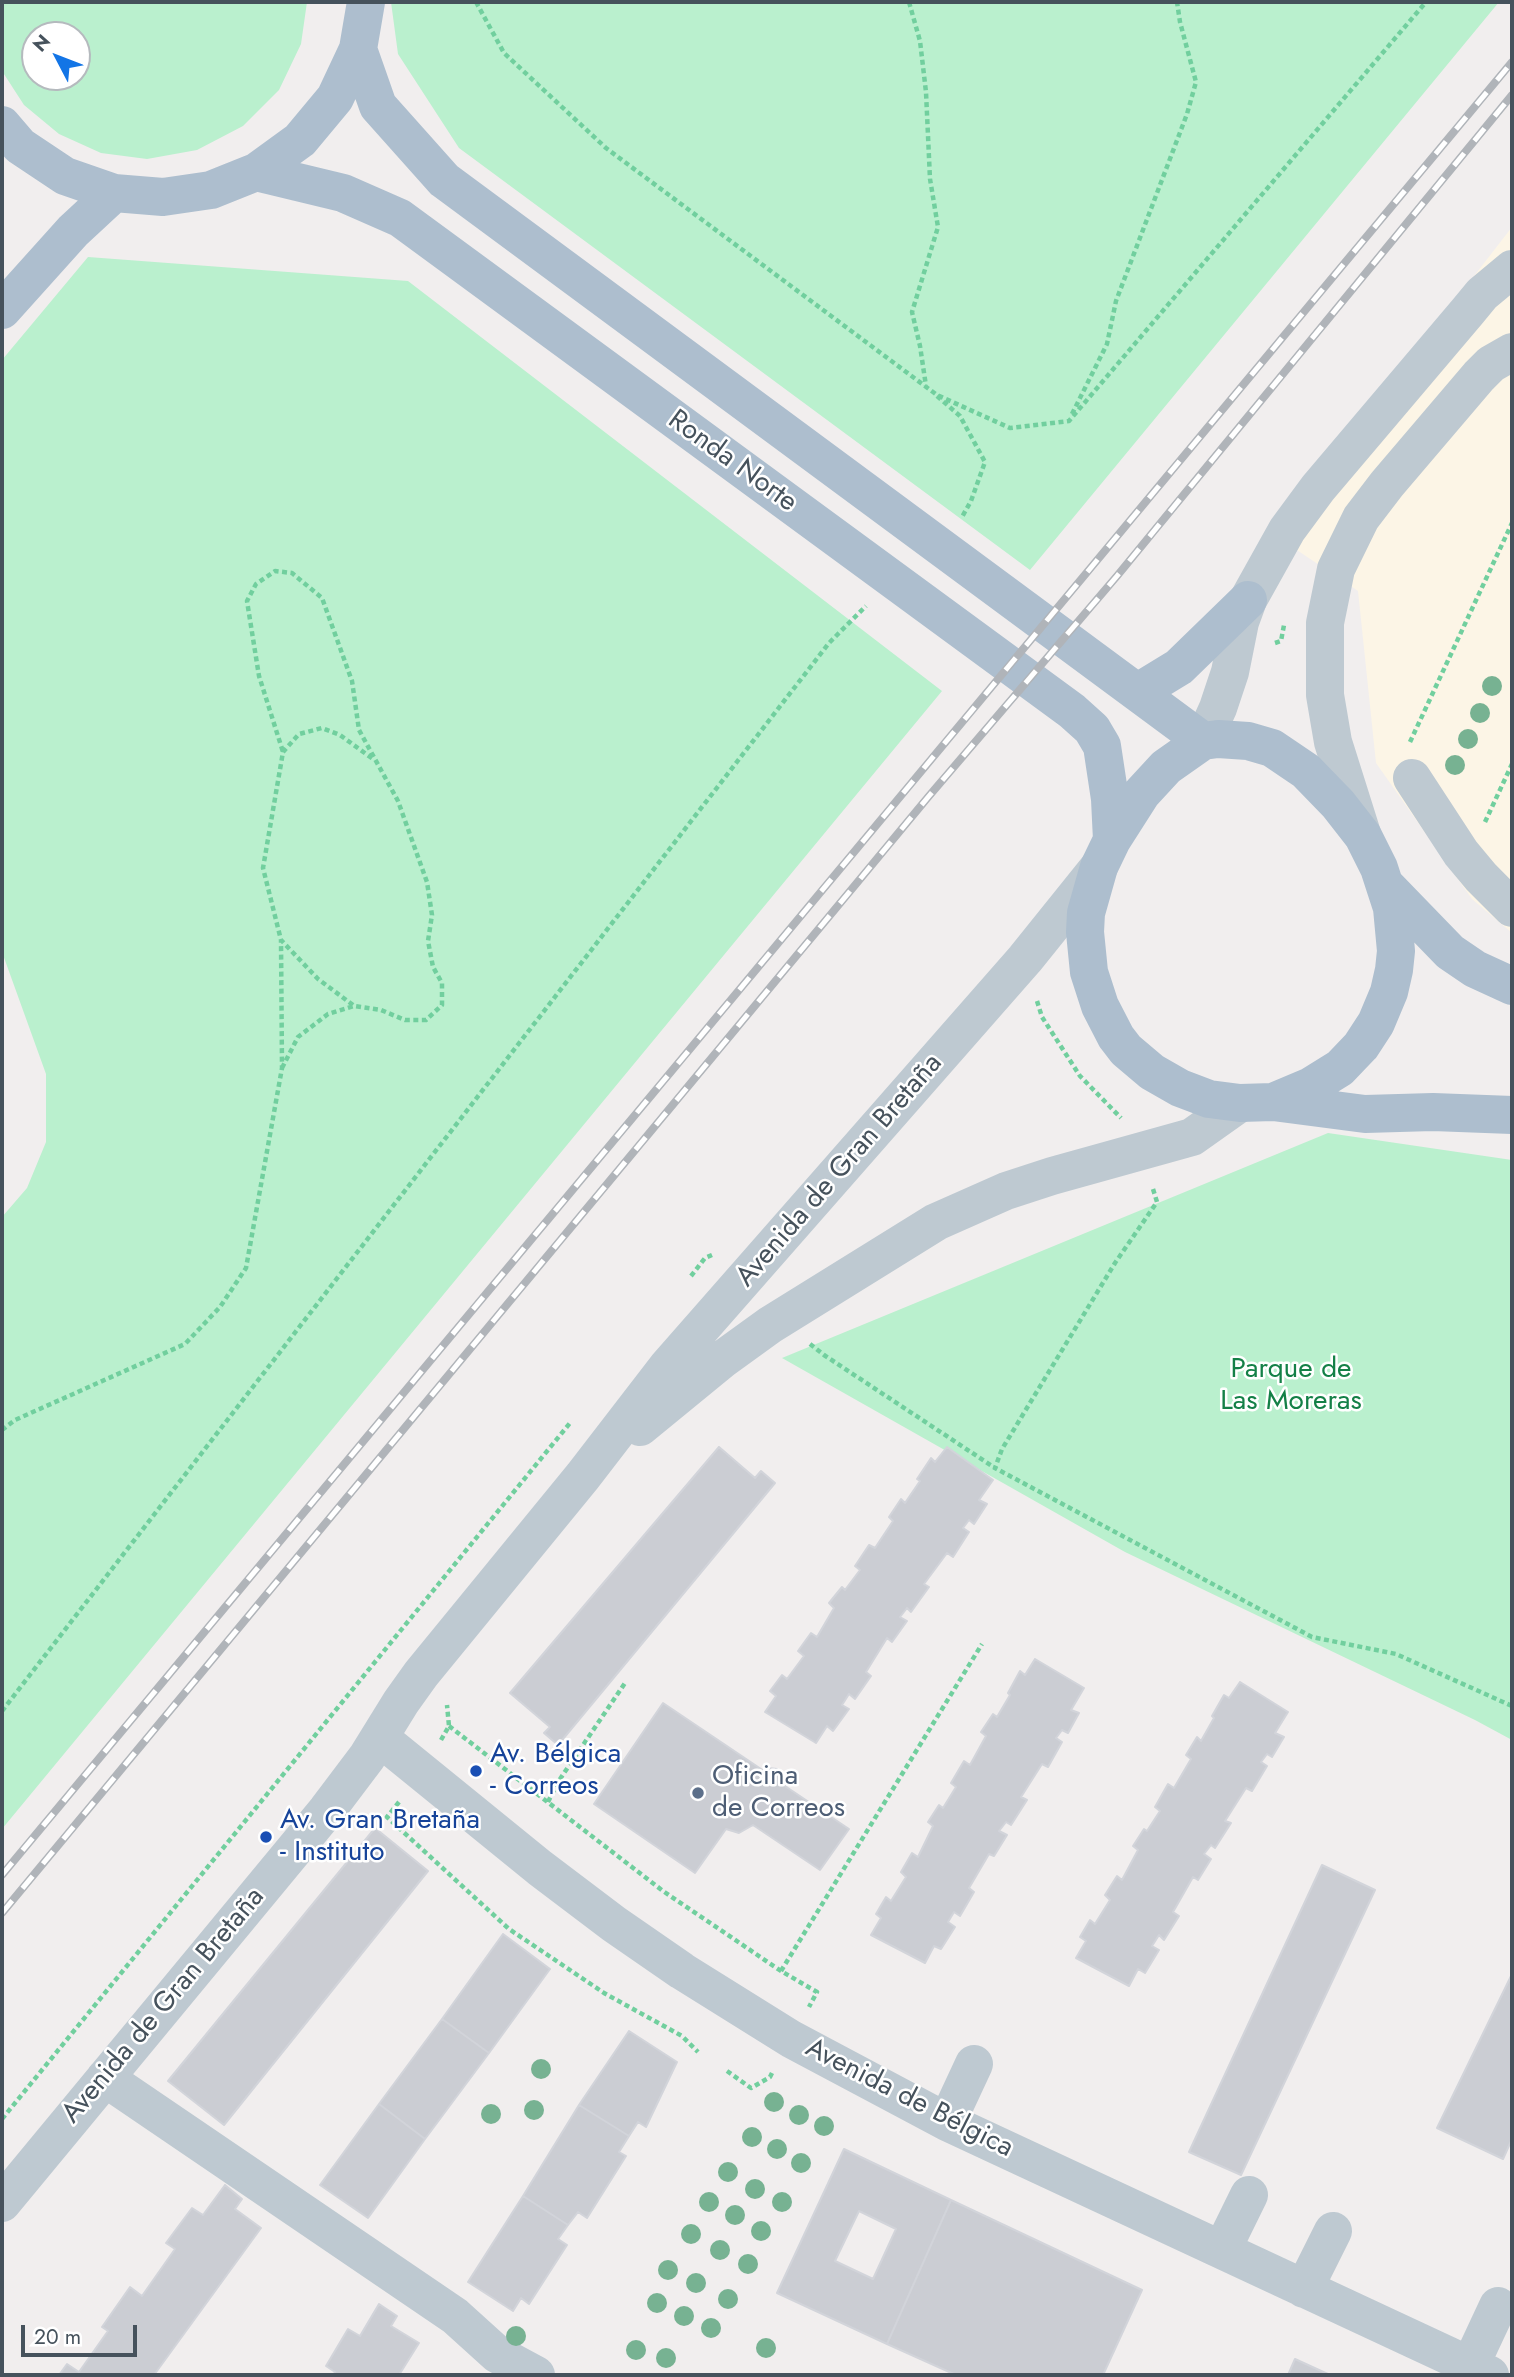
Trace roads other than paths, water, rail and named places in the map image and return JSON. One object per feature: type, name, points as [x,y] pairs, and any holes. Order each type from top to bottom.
[{"type":"main road","name":"Ronda Norte","points":[[2,125],[20,146],[65,176],[114,193],[163,197],[211,190],[256,172],[300,140],[335,98],[358,49],[366,2]]},
{"type":"main road","name":"Ronda Norte","points":[[358,49],[378,106],[444,180],[1203,741]]},
{"type":"main road","name":"Ronda Norte","points":[[256,172],[343,193],[400,218],[1072,711],[1092,729],[1102,746],[1110,799],[1105,853]]},
{"type":"main road","points":[[2,310],[73,231],[114,193]]},
{"type":"main road","points":[[1138,692],[1179,667],[1248,600]]},
{"type":"main road","points":[[1257,1103],[1311,1086],[1340,1068],[1361,1046],[1376,1024],[1389,992],[1396,951],[1392,908],[1387,887],[1363,836],[1324,788],[1282,754],[1248,741],[1218,739],[1203,741],[1166,767],[1153,781],[1131,809],[1105,853],[1089,896],[1085,932],[1093,989],[1108,1022],[1126,1050],[1167,1081],[1194,1094],[1257,1103],[1365,1114],[1433,1112],[1512,1115]]},
{"type":"main road","points":[[1387,887],[1450,952],[1503,982]]},
{"type":"street","points":[[1203,741],[1230,672],[1240,622],[1248,600],[1287,530],[1324,481],[1482,294],[1512,269]]},
{"type":"street","points":[[1363,836],[1333,742],[1325,695],[1325,623],[1336,569],[1361,518],[1387,484],[1479,376],[1512,352]]},
{"type":"street","points":[[1408,765],[1461,853],[1480,877],[1512,908]]},
{"type":"street","name":"Avenida de Gran Bretaña","points":[[2,2203],[327,1810],[380,1738],[421,1674],[583,1476],[667,1367],[1025,959],[1105,853]]},
{"type":"street","name":"Avenida de Gran Bretaña","points":[[583,1476],[746,1342],[936,1222],[1006,1191],[1192,1136],[1257,1103]]},
{"type":"street","name":"Avenida de Bélgica","points":[[380,1738],[540,1868],[654,1953],[791,2039],[947,2122],[1480,2370]]},
{"type":"street","points":[[947,2122],[974,2064]]},
{"type":"street","points":[[105,2078],[455,2316],[497,2354],[536,2375]]},
{"type":"street","points":[[1222,2250],[1249,2195]]},
{"type":"street","points":[[1304,2289],[1333,2231]]},
{"type":"street","points":[[1480,2370],[1498,2306]]},
{"type":"railway","points":[[2,1875],[1512,62]]},
{"type":"railway","points":[[2,1913],[929,796],[1117,576],[1512,95]]},
{"type":"place","name":"Av. Bélgica - Correos","points":[[476,1771]]},
{"type":"place","name":"Oficina de Correos","points":[[698,1793]]},
{"type":"place","name":"Av. Gran Bretaña - Instituto","points":[[266,1837]]},
{"type":"park label","name":"Parque de Las Moreras","points":[[1291,1386]]}]
